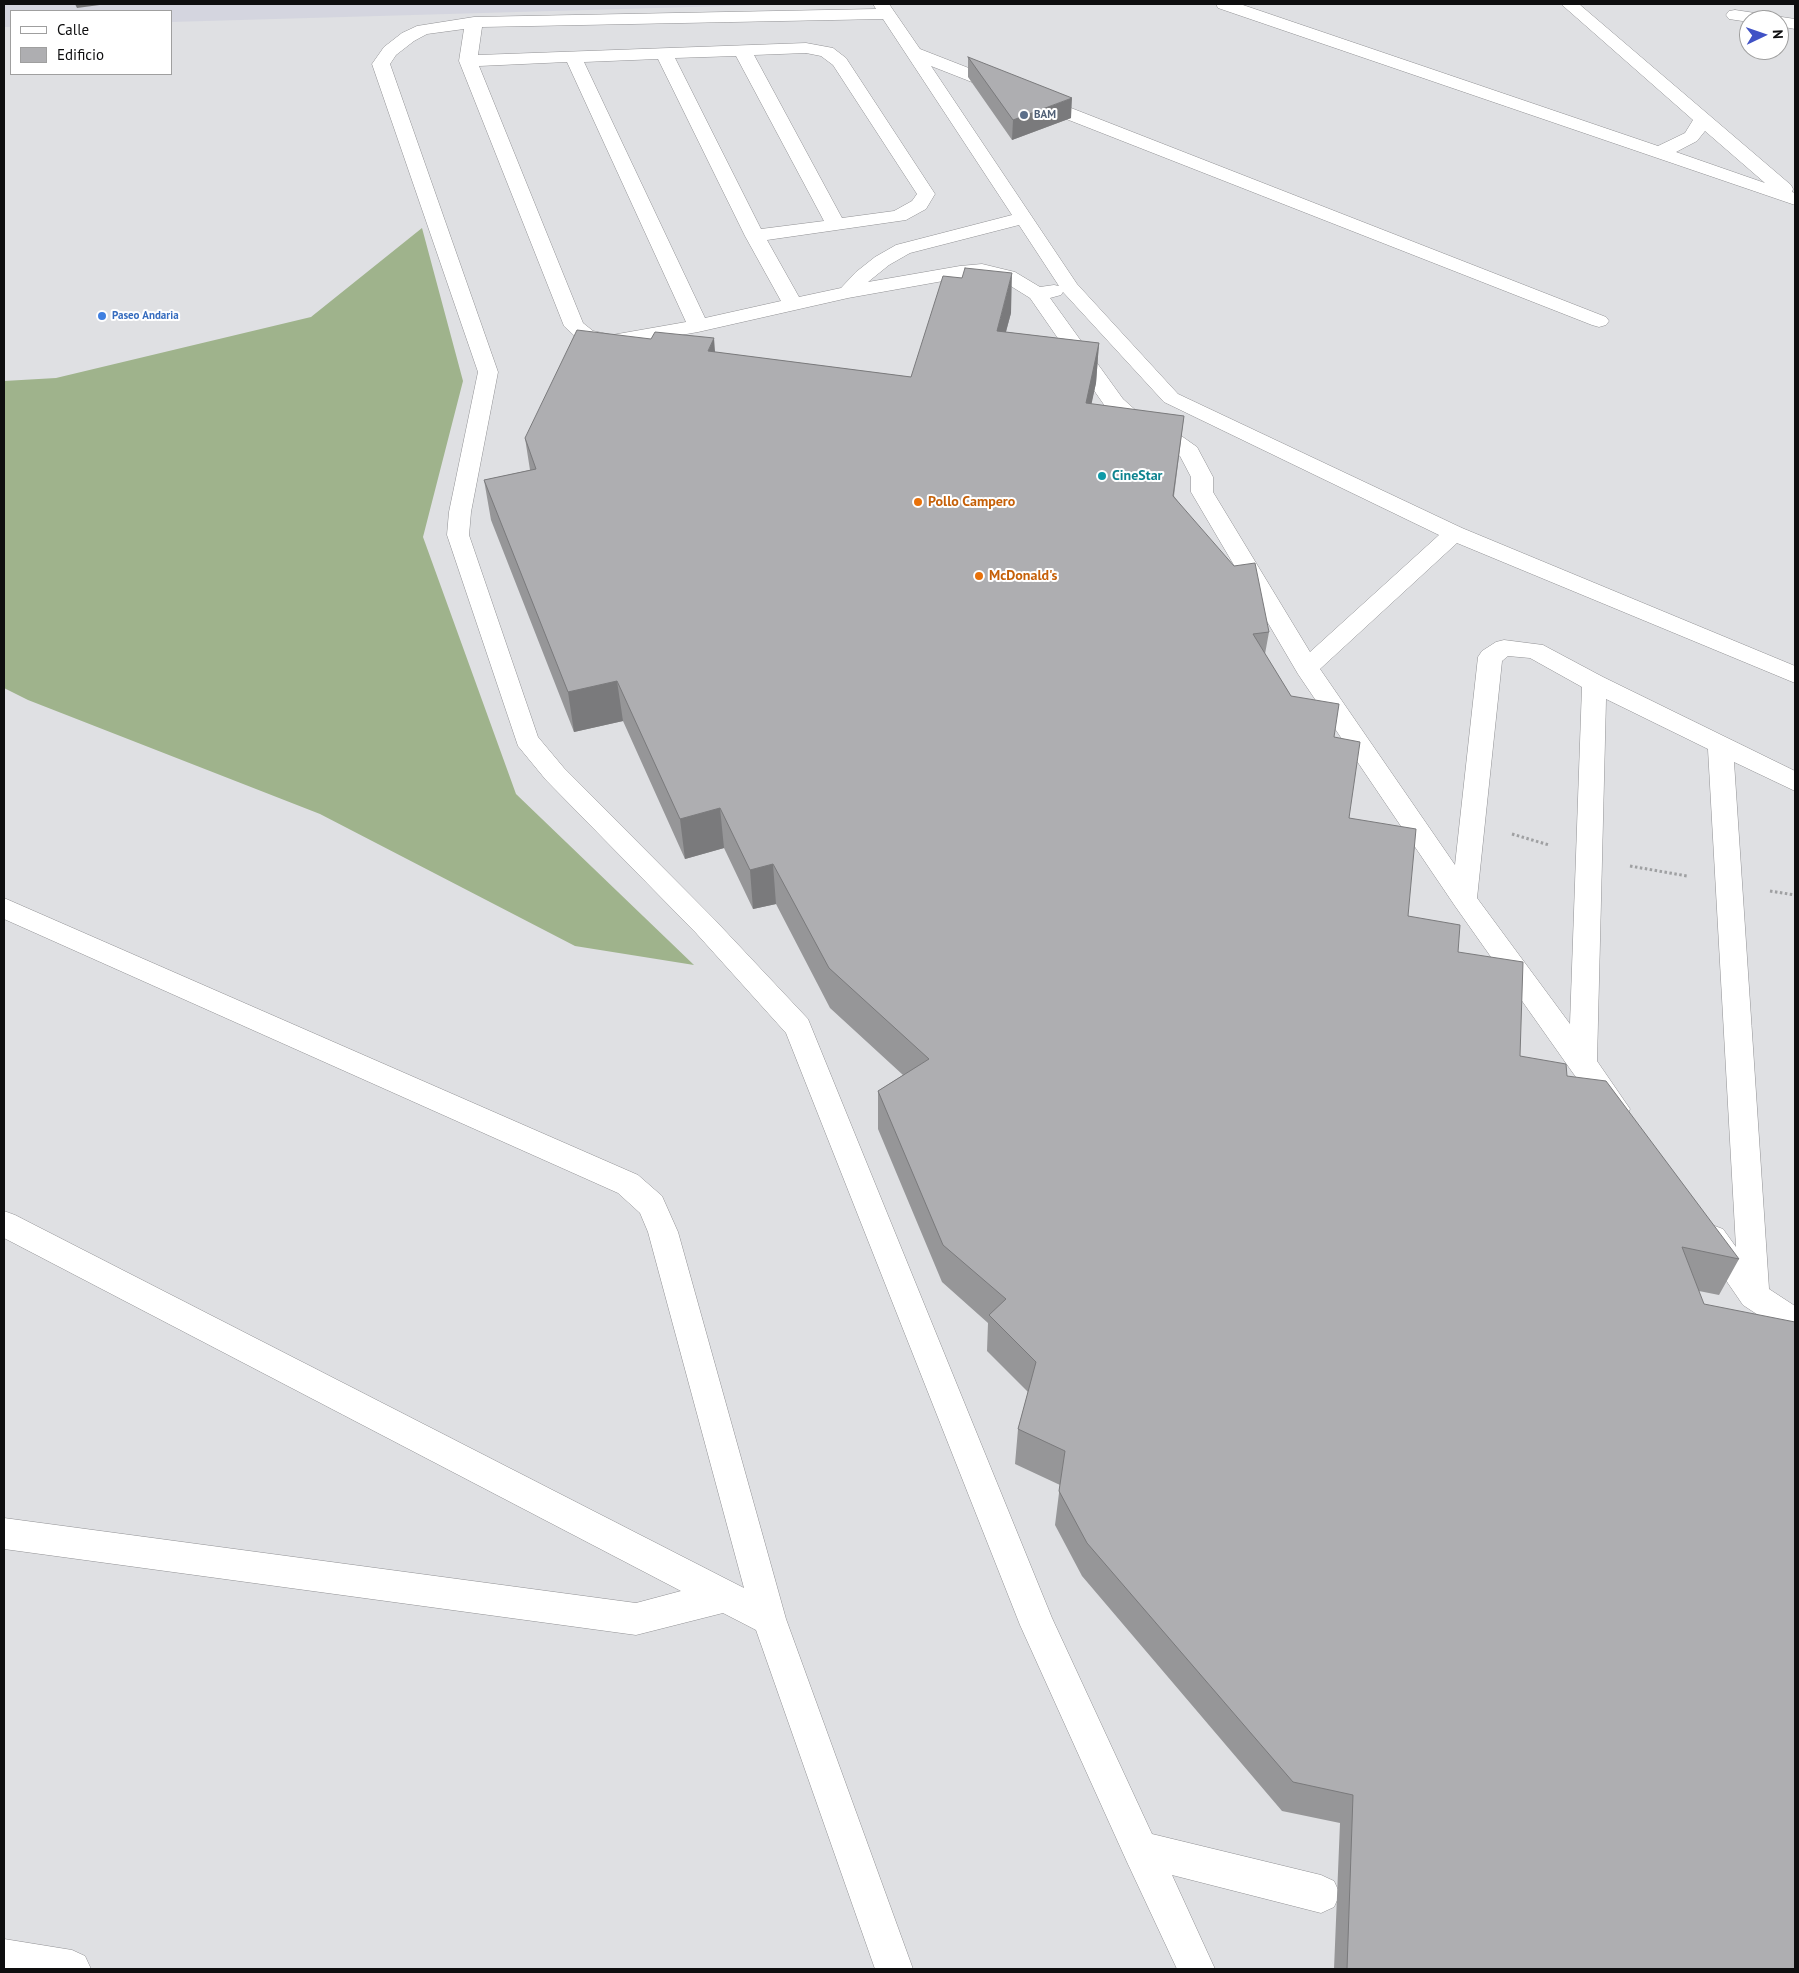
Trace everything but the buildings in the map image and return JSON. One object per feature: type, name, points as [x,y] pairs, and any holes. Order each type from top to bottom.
[{"type":"street","points":[[1224,4],[1794,198]]},
{"type":"street","points":[[1569,4],[1794,198]]},
{"type":"street","points":[[1196,1969],[1037,1624],[798,1028],[705,926],[555,774],[527,740],[458,535],[460,512],[488,372],[381,64],[390,51],[408,37],[423,30],[474,22],[884,9],[1070,288],[1171,398],[1454,533],[1795,675]]},
{"type":"street","points":[[1735,15],[1739,16]]},
{"type":"street","points":[[474,22],[468,61],[574,326],[586,336],[612,341],[698,326],[848,292],[960,272],[982,270],[1008,276],[1037,294],[1115,404],[1142,428],[1172,440],[1189,452],[1202,477],[1202,492],[1307,668],[1464,899],[1630,1127]]},
{"type":"street","points":[[468,61],[806,48],[827,52],[840,62],[926,194],[919,206],[899,216],[755,236]]},
{"type":"street","points":[[742,50],[836,225]]},
{"type":"street","points":[[664,53],[755,236],[793,305]]},
{"type":"street","points":[[914,53],[1599,321]]},
{"type":"street","points":[[574,57],[698,326]]},
{"type":"street","points":[[1657,152],[1671,148],[1690,137],[1698,128],[1702,119]]},
{"type":"street","points":[[848,292],[863,276],[882,261],[902,249],[1025,218]]},
{"type":"street","points":[[1037,294],[1070,288]]},
{"type":"street","points":[[1307,668],[1454,533]]},
{"type":"street","points":[[1464,899],[1490,658],[1504,648],[1535,652],[1795,782]]},
{"type":"street","points":[[1584,1065],[1594,683]]},
{"type":"street","points":[[1720,745],[1754,1296]]},
{"type":"street","points":[[4,908],[628,1184],[651,1205],[662,1232],[769,1619],[894,1969]]},
{"type":"street","points":[[1699,1221],[1754,1296],[1795,1322]]},
{"type":"street","points":[[4,1224],[769,1619]]},
{"type":"street","points":[[4,1534],[636,1619],[726,1596]]},
{"type":"street","points":[[1140,1849],[1321,1894]]},
{"type":"street","points":[[4,1958],[72,1969]]},
{"type":"shaded area","points":[[4,4],[795,4],[172,22],[172,10],[10,10],[10,27],[4,27]]},
{"type":"green space","points":[[422,228],[463,381],[423,537],[516,794],[694,965],[575,946],[320,814],[28,700],[4,688],[4,381],[56,378],[311,317]]},
{"type":"place","name":"BAM","points":[[1024,115]]},
{"type":"place","name":"Paseo Andaria","points":[[102,316]]},
{"type":"place","name":"CineStar","points":[[1102,476]]},
{"type":"place","name":"Pollo Campero","points":[[918,502]]},
{"type":"place","name":"McDonald's","points":[[979,576]]}]
